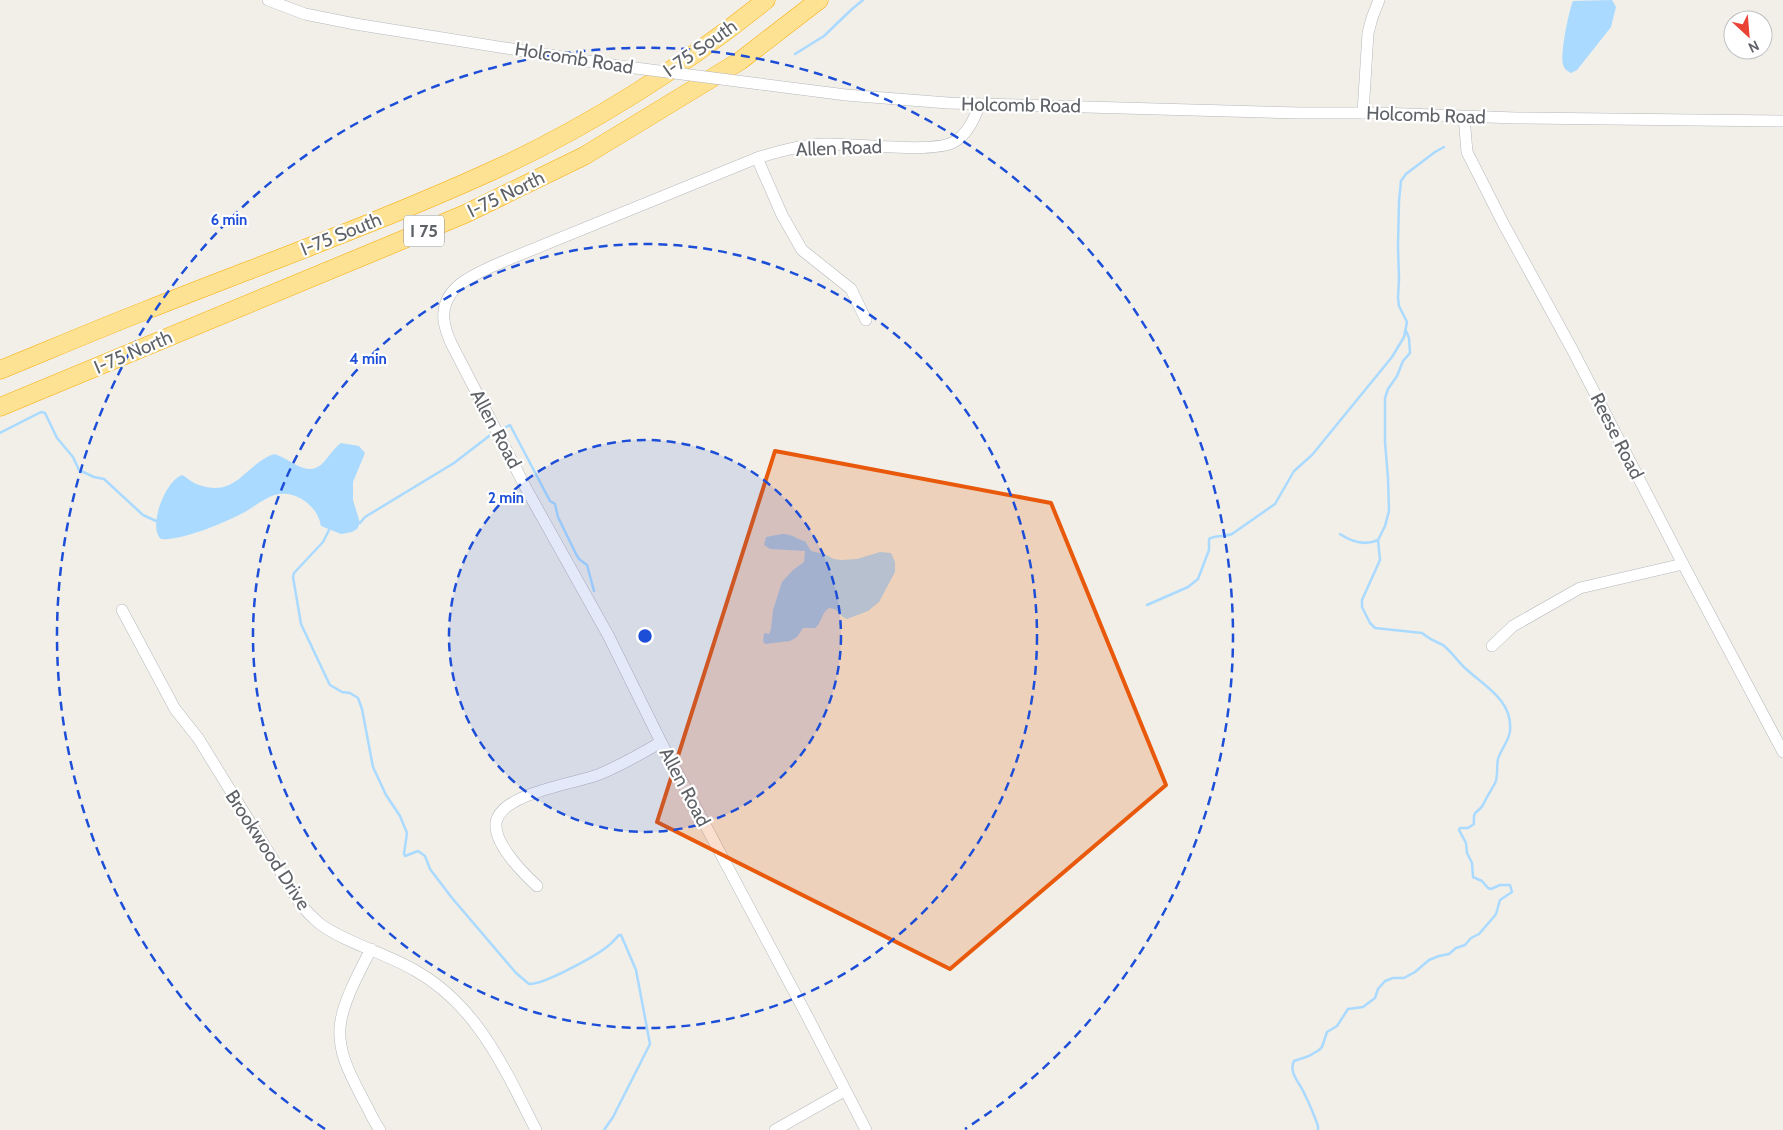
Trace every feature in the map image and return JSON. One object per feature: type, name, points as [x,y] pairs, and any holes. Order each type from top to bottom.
[{"type":"highway","name":"I-75 South","points":[[0,370],[370,223],[495,169],[570,132],[621,102],[705,47],[766,0]]},
{"type":"highway","name":"I-75 North","points":[[0,407],[465,214],[584,156],[740,61],[819,0]]},
{"type":"highway","points":[[0,359],[147,310]]},
{"type":"highway","points":[[0,413],[29,395]]},
{"type":"street","name":"Holcomb Road","points":[[268,0],[305,14],[355,24],[612,65],[846,95],[948,103],[1299,113],[1783,121]]},
{"type":"street","points":[[1363,113],[1368,33],[1379,0]]},
{"type":"street","name":"Allen Road","points":[[866,1130],[661,742],[608,635],[528,492],[451,343],[444,321],[444,305],[451,292],[468,278],[493,266],[757,158],[799,146],[826,144],[944,146],[956,141],[963,135],[980,104]]},
{"type":"street","name":"Reese Road","points":[[1464,117],[1467,152],[1471,160],[1783,752]]},
{"type":"street","points":[[757,158],[782,215],[802,250],[851,289],[866,320]]},
{"type":"street","points":[[1492,646],[1513,626],[1580,588],[1683,564]]},
{"type":"street","name":"Brookwood Drive","points":[[122,610],[175,709],[198,738],[301,905],[322,925],[416,970],[446,991],[471,1017],[498,1059],[536,1130]]},
{"type":"street","points":[[537,886],[517,866],[501,841],[496,826],[499,814],[534,792],[599,774],[661,742]]},
{"type":"street","points":[[371,949],[351,991],[341,1020],[341,1036],[342,1054],[350,1074],[380,1130]]},
{"type":"street","points":[[775,1130],[844,1091]]},
{"type":"highlighted area","points":[[775,451],[1051,503],[1166,785],[950,969],[657,822]]},
{"type":"water","points":[[1612,0],[1616,7],[1611,27],[1577,70],[1571,73],[1563,66],[1562,59],[1567,22],[1573,1]]},
{"type":"water","points":[[341,443],[359,446],[365,453],[353,482],[353,500],[360,523],[357,529],[352,532],[341,534],[321,526],[316,513],[306,502],[293,495],[279,494],[270,497],[237,516],[192,534],[161,539],[157,533],[157,515],[160,504],[170,485],[182,475],[199,485],[212,488],[223,487],[232,484],[255,465],[274,454],[304,468],[316,468]]},
{"type":"water","points":[[782,534],[805,541],[811,551],[834,559],[857,559],[880,552],[891,553],[895,562],[895,572],[879,602],[868,611],[847,619],[835,609],[829,608],[815,628],[803,628],[797,637],[790,641],[765,644],[763,641],[764,634],[769,634],[771,629],[773,610],[782,582],[804,562],[805,551],[770,549],[764,545],[766,537]]},
{"type":"waterway","points":[[795,54],[824,36],[863,0]]},
{"type":"waterway","points":[[1147,605],[1188,587],[1198,579],[1209,550],[1209,539],[1232,534],[1275,504],[1294,471],[1312,455],[1392,357],[1404,337],[1407,322],[1399,306],[1398,298],[1401,181],[1406,174],[1444,147]]},
{"type":"waterway","points":[[1318,1130],[1310,1106],[1294,1074],[1294,1061],[1319,1050],[1322,1047],[1327,1032],[1337,1026],[1348,1009],[1363,1007],[1375,998],[1378,989],[1385,981],[1393,978],[1404,978],[1415,972],[1429,960],[1449,954],[1456,948],[1465,945],[1471,938],[1479,934],[1496,914],[1500,900],[1512,892],[1510,885],[1500,885],[1491,889],[1482,881],[1473,877],[1472,863],[1467,853],[1466,843],[1459,830],[1474,824],[1475,814],[1483,805],[1496,782],[1498,759],[1510,731],[1510,720],[1507,711],[1496,695],[1465,668],[1444,645],[1422,633],[1375,628],[1370,623],[1362,607],[1362,600],[1380,560],[1378,540],[1385,526],[1389,511],[1385,442],[1385,398],[1403,361],[1410,353],[1409,338],[1406,331]]},
{"type":"waterway","points":[[0,433],[41,412],[45,413],[57,438],[73,457],[79,470],[94,477],[104,479],[143,515],[156,521]]},
{"type":"waterway","points":[[500,430],[510,425],[550,501],[555,504],[558,517],[576,554],[587,565],[594,591]]},
{"type":"waterway","points":[[360,523],[365,517],[454,463],[493,433]]},
{"type":"waterway","points":[[329,530],[323,542],[294,573],[293,577],[301,624],[330,685],[358,698],[362,709],[373,767],[386,795],[400,816],[407,833],[405,856],[418,851],[425,856],[430,869],[452,898],[516,973],[529,984],[546,980],[581,963],[602,951],[621,935],[636,970],[650,1044],[613,1117],[604,1130]]},
{"type":"waterway","points":[[1340,534],[1359,542],[1368,543],[1378,540]]}]
